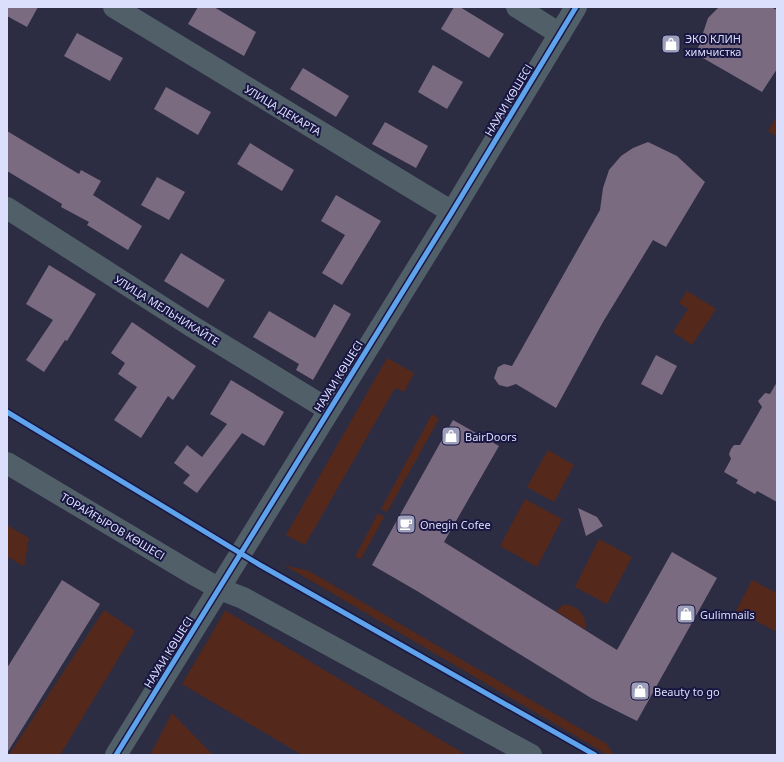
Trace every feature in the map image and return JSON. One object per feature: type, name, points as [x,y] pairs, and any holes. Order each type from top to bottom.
[{"type":"street","name":"УЛИЦА ДЕКАРТА","points":[[114,7],[452,212]]},
{"type":"street","points":[[518,7],[560,34]]},
{"type":"street","name":"НАУАИ КӨШЕСІ","points":[[116,755],[452,212],[576,7]]},
{"type":"street","name":"УЛИЦА МЕЛЬНИКАЙТЕ","points":[[7,208],[193,327],[329,410]]},
{"type":"street","name":"ТОРАЙҒЫРОВ КӨШЕСІ","points":[[7,463],[220,588],[248,601],[530,755]]},
{"type":"shaded area","points":[[777,116],[777,137],[768,131]]},
{"type":"shaded area","points":[[687,291],[716,309],[692,345],[673,332],[688,309],[679,303]]},
{"type":"shaded area","points":[[387,358],[414,373],[404,392],[395,388],[305,545],[286,535]]},
{"type":"shaded area","points":[[432,414],[439,419],[387,512],[381,509]]},
{"type":"shaded area","points":[[548,450],[574,465],[554,502],[527,487]]},
{"type":"shaded area","points":[[525,499],[562,519],[537,567],[500,546]]},
{"type":"shaded area","points":[[378,513],[384,517],[361,559],[355,557]]},
{"type":"shaded area","points":[[7,525],[29,538],[24,567],[7,556]]},
{"type":"shaded area","points":[[599,539],[632,557],[607,604],[575,587]]},
{"type":"shaded area","points":[[284,565],[309,571],[607,744],[614,755],[608,755]]},
{"type":"shaded area","points":[[752,580],[777,593],[777,632],[736,611]]},
{"type":"shaded area","points":[[563,605],[573,606],[583,615],[586,630],[556,611]]},
{"type":"shaded area","points":[[104,610],[135,631],[60,755],[9,755]]},
{"type":"shaded area","points":[[225,611],[466,755],[302,755],[182,684]]},
{"type":"shaded area","points":[[172,713],[213,755],[150,755]]},
{"type":"building","points":[[7,7],[38,7],[27,27],[7,16]]},
{"type":"building","points":[[198,7],[214,7],[256,32],[244,56],[188,24]]},
{"type":"building","points":[[454,7],[460,7],[504,34],[489,58],[441,29]]},
{"type":"building","points":[[719,7],[771,7],[777,10],[777,69],[762,92],[696,54],[708,18]]},
{"type":"building","points":[[77,33],[123,58],[110,81],[64,56]]},
{"type":"building","points":[[433,65],[463,82],[447,109],[418,92]]},
{"type":"building","points":[[303,68],[349,96],[336,117],[290,89]]},
{"type":"building","points":[[166,87],[211,112],[198,135],[154,109]]},
{"type":"building","points":[[385,122],[428,146],[416,168],[372,144]]},
{"type":"building","points":[[7,131],[79,174],[81,170],[101,181],[93,195],[142,226],[128,250],[87,225],[89,222],[61,207],[62,204],[7,171]]},
{"type":"building","points":[[648,142],[677,156],[705,182],[666,247],[653,240],[603,322],[556,408],[516,384],[507,387],[499,385],[494,378],[498,367],[504,364],[512,366],[600,210],[603,188],[609,170],[621,156],[633,148]]},
{"type":"building","points":[[250,143],[294,170],[282,191],[237,164]]},
{"type":"building","points":[[157,177],[185,192],[169,220],[141,205]]},
{"type":"building","points":[[336,195],[381,221],[342,285],[322,273],[345,235],[321,221]]},
{"type":"building","points":[[181,253],[225,280],[208,308],[164,281]]},
{"type":"building","points":[[49,265],[96,294],[67,341],[65,340],[44,372],[26,360],[53,320],[26,304]]},
{"type":"building","points":[[334,304],[351,314],[313,380],[296,370],[299,364],[253,337],[269,311],[315,338]]},
{"type":"building","points":[[132,322],[196,366],[173,400],[168,396],[141,438],[114,420],[137,387],[118,374],[125,363],[111,353]]},
{"type":"building","points":[[656,355],[677,366],[662,395],[641,384]]},
{"type":"building","points":[[231,380],[284,412],[264,446],[242,433],[197,493],[183,483],[190,475],[174,463],[187,445],[202,457],[227,424],[210,414]]},
{"type":"building","points":[[777,382],[777,502],[757,491],[755,494],[736,483],[738,480],[724,472],[731,459],[729,454],[731,449],[734,445],[740,445],[762,407],[758,401],[765,393],[770,394]]},
{"type":"building","points":[[453,420],[499,446],[444,542],[617,650],[672,552],[717,578],[637,721],[591,698],[372,565]]},
{"type":"building","points":[[578,508],[597,517],[603,526],[586,536]]},
{"type":"building","points":[[62,580],[100,604],[7,753],[7,668]]},
{"type":"cycle path","points":[[116,755],[452,212],[576,7]]},
{"type":"cycle path","points":[[7,412],[260,565],[595,755]]},
{"type":"place","name":"ЭКО КЛИН химчистка","points":[[671,44]]},
{"type":"place","name":"BairDoors","points":[[451,436]]},
{"type":"place","name":"Onegin Cofee","points":[[406,524]]},
{"type":"place","name":"Gulimnails","points":[[686,614]]},
{"type":"place","name":"Beauty to go","points":[[640,691]]}]
